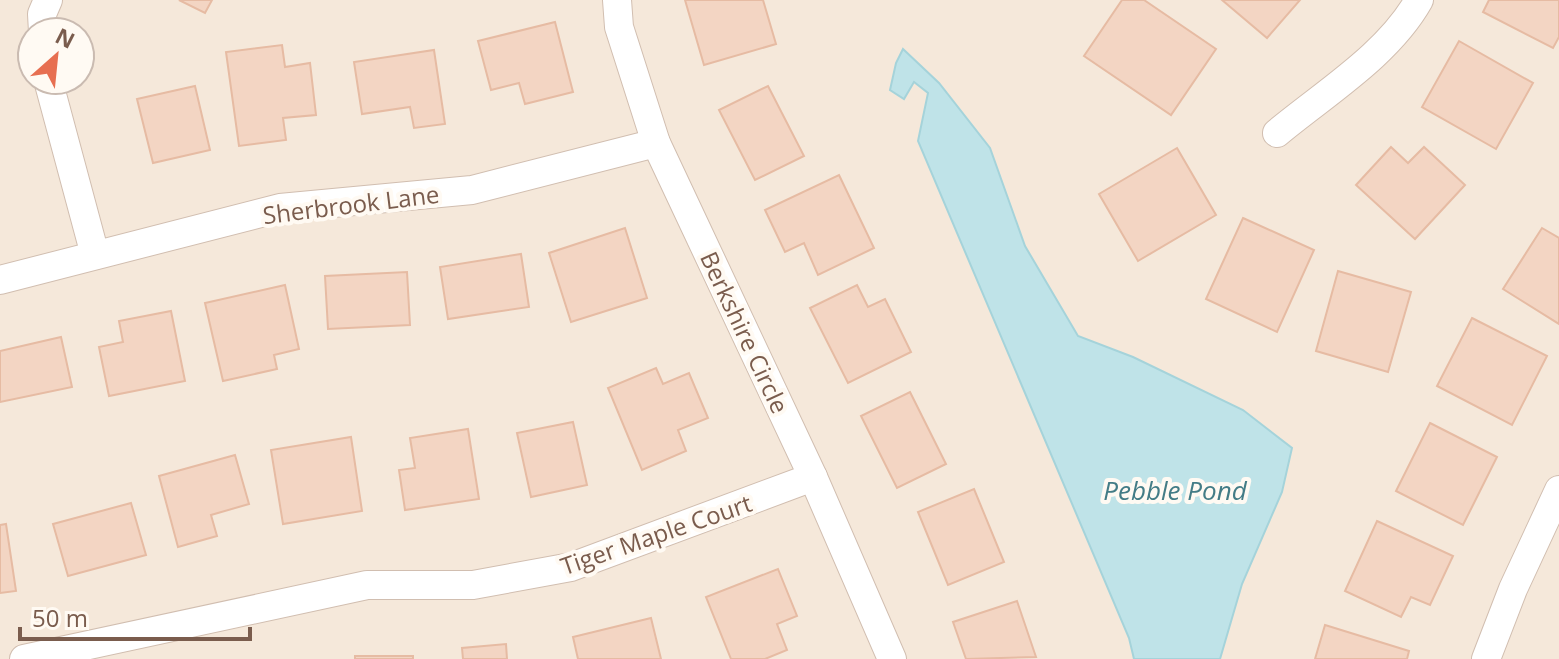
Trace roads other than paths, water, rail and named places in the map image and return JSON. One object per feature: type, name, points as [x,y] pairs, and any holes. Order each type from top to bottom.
[{"type":"street","name":"Berkshire Circle","points":[[617,0],[619,27],[656,143],[813,477],[892,659]]},
{"type":"street","points":[[1277,133],[1319,97],[1367,64],[1419,0]]},
{"type":"street","points":[[52,96],[95,255]]},
{"type":"street","name":"Sherbrook Lane","points":[[0,280],[280,208],[472,190],[656,143]]},
{"type":"street","name":"Tiger Maple Court","points":[[24,659],[367,585],[473,585],[571,567],[813,477]]},
{"type":"street","points":[[1486,659],[1513,589],[1559,490]]},
{"type":"water","name":"Pebble Pond","points":[[903,49],[939,83],[990,148],[1025,246],[1078,336],[1133,357],[1243,410],[1292,448],[1282,492],[1242,584],[1220,659],[1134,659],[1129,638],[918,141],[928,93],[914,82],[904,99],[890,90],[896,63]]}]
